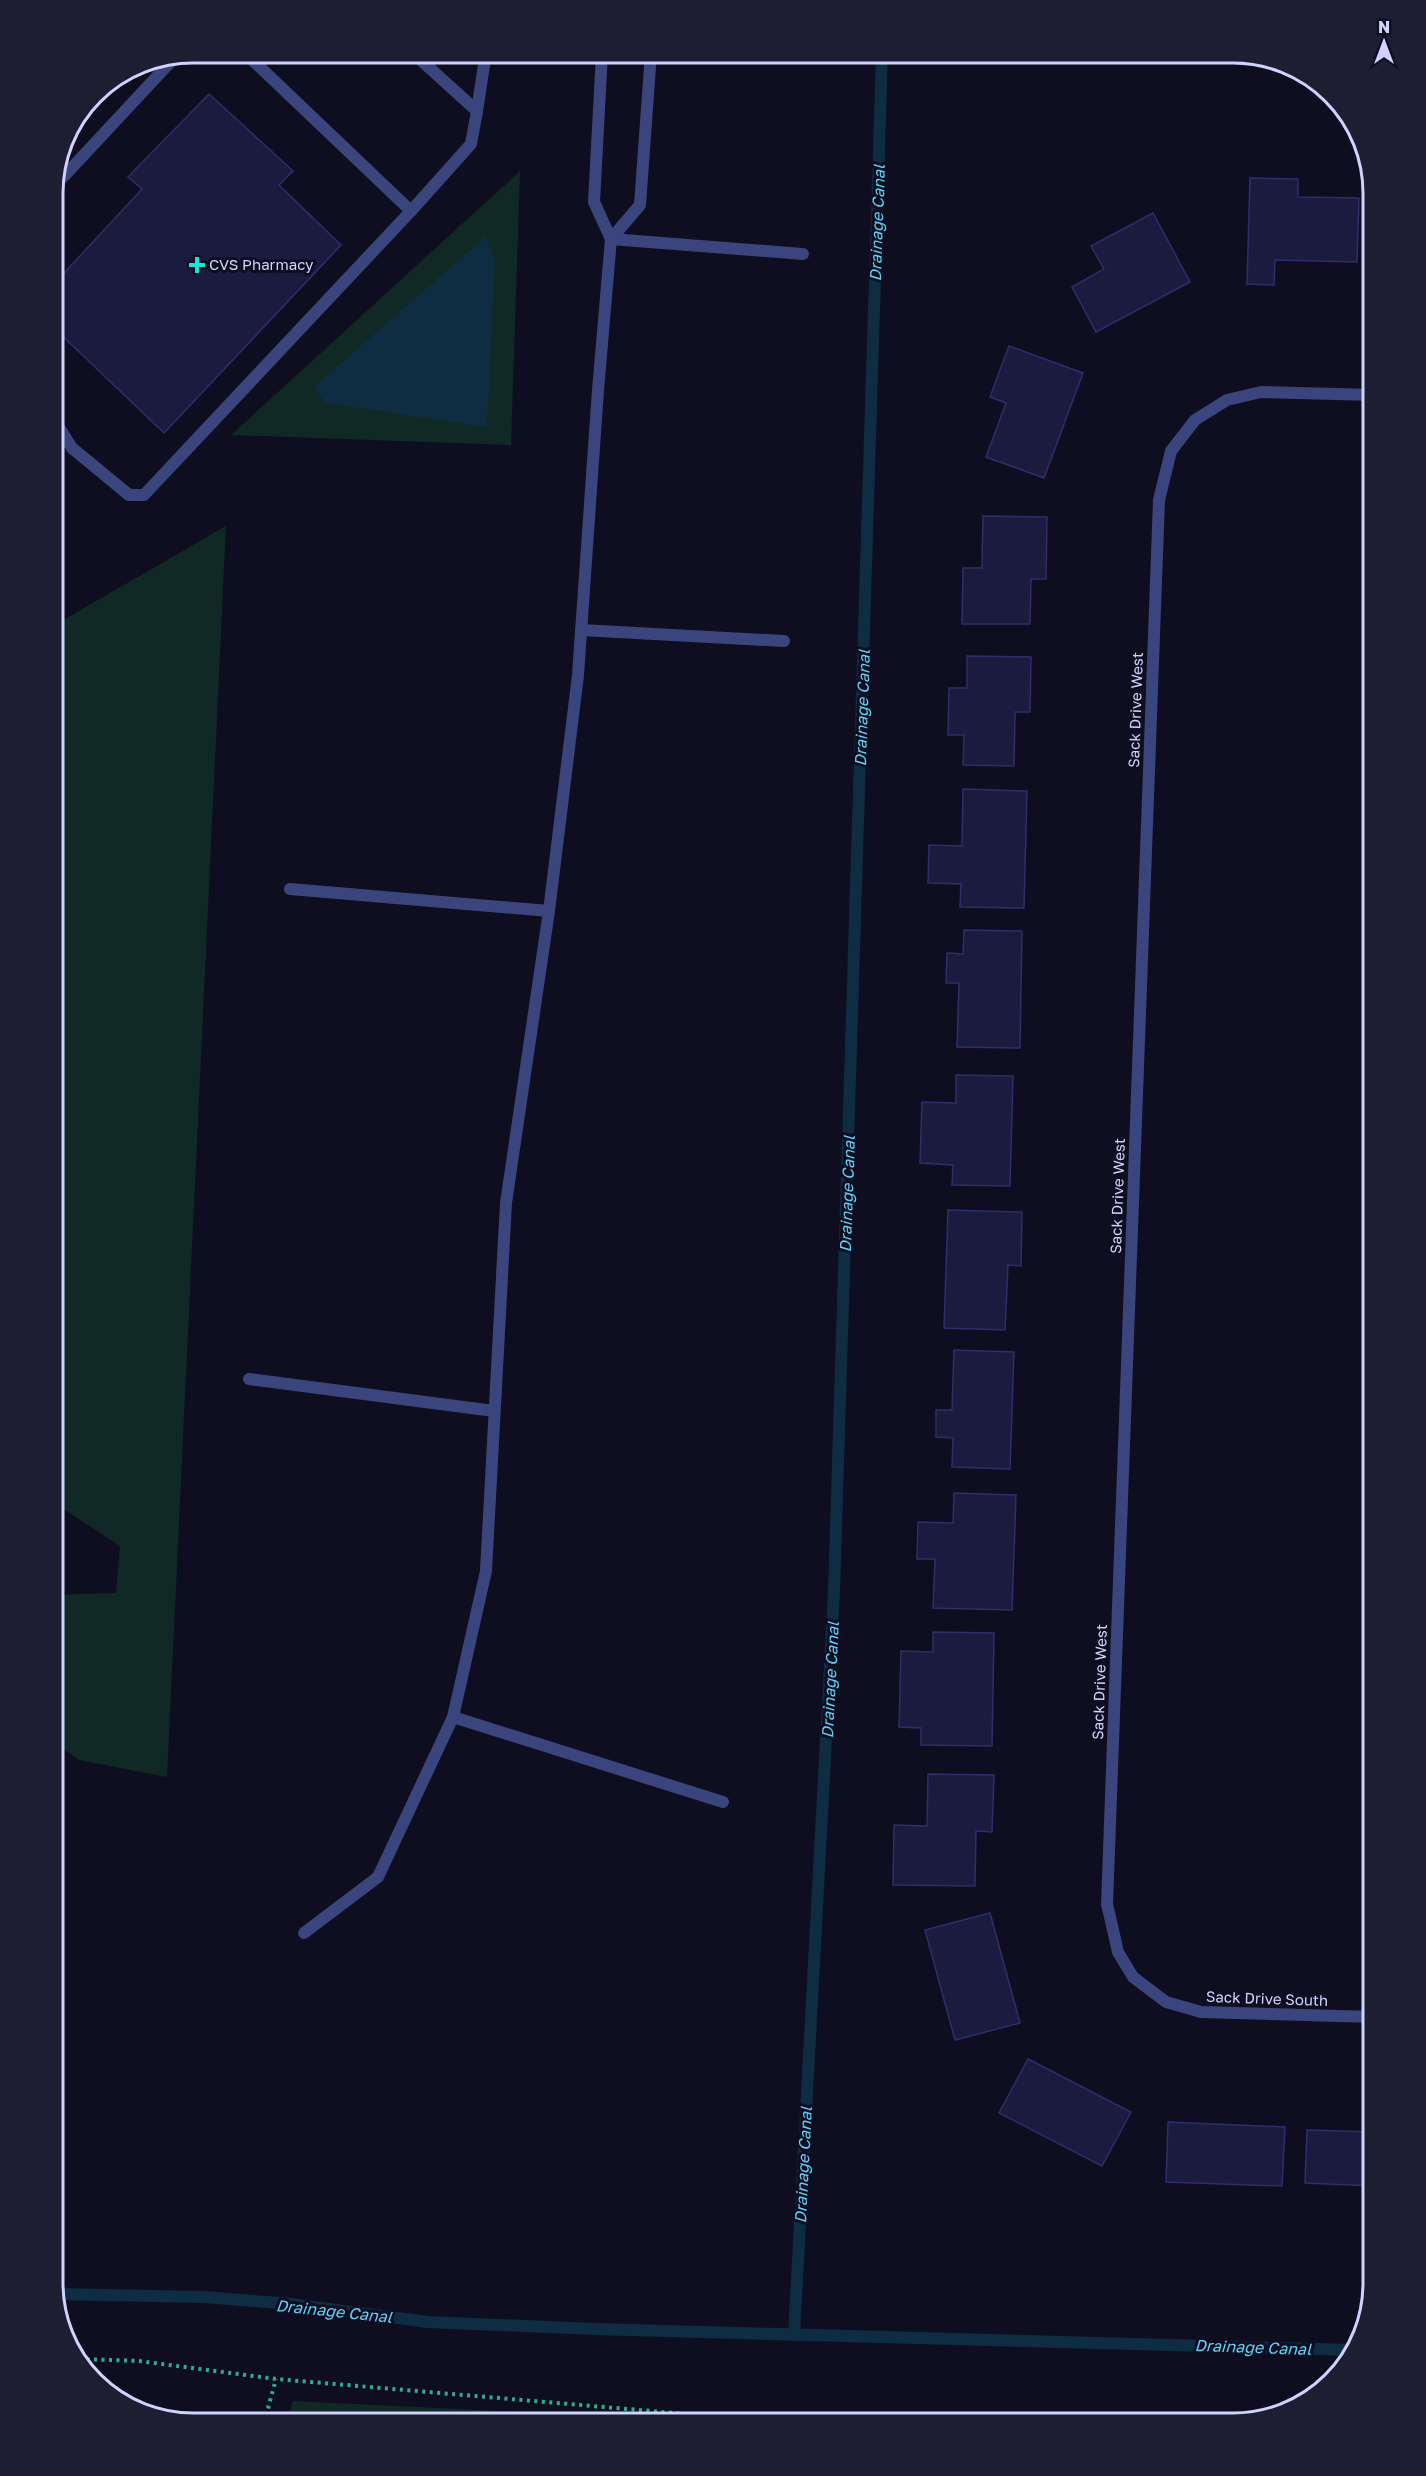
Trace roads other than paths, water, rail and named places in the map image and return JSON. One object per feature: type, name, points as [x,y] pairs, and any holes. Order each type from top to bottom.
[{"type":"street","points":[[256,63],[411,211]]},
{"type":"street","points":[[425,63],[477,111]]},
{"type":"street","points":[[63,434],[72,448],[129,495],[144,495],[471,144],[484,63]]},
{"type":"street","points":[[304,1933],[378,1877],[453,1717],[486,1571],[506,1203],[549,911],[581,630],[611,239],[594,202],[601,63]]},
{"type":"street","points":[[611,239],[640,205],[650,63]]},
{"type":"street","points":[[64,176],[167,66]]},
{"type":"street","points":[[611,239],[803,254]]},
{"type":"street","name":"Sack Drive West","points":[[1133,1977],[1118,1952],[1107,1904],[1159,500],[1171,451],[1195,420],[1227,400],[1262,392],[1363,395]]},
{"type":"street","points":[[581,630],[784,641]]},
{"type":"street","points":[[290,889],[549,911]]},
{"type":"street","points":[[249,1379],[494,1411]]},
{"type":"street","points":[[453,1717],[723,1802]]},
{"type":"street","name":"Sack Drive South","points":[[1133,1977],[1166,2002],[1201,2012],[1363,2017]]},
{"type":"water","points":[[485,237],[495,260],[487,427],[325,403],[314,387]]},
{"type":"waterway","name":"Drainage Canal","points":[[794,2335],[834,1591],[882,63]]},
{"type":"waterway","name":"Drainage Canal","points":[[63,2294],[204,2297],[291,2304],[428,2322],[595,2329],[1344,2350]]},
{"type":"place","name":"CVS Pharmacy","points":[[197,265]]}]
